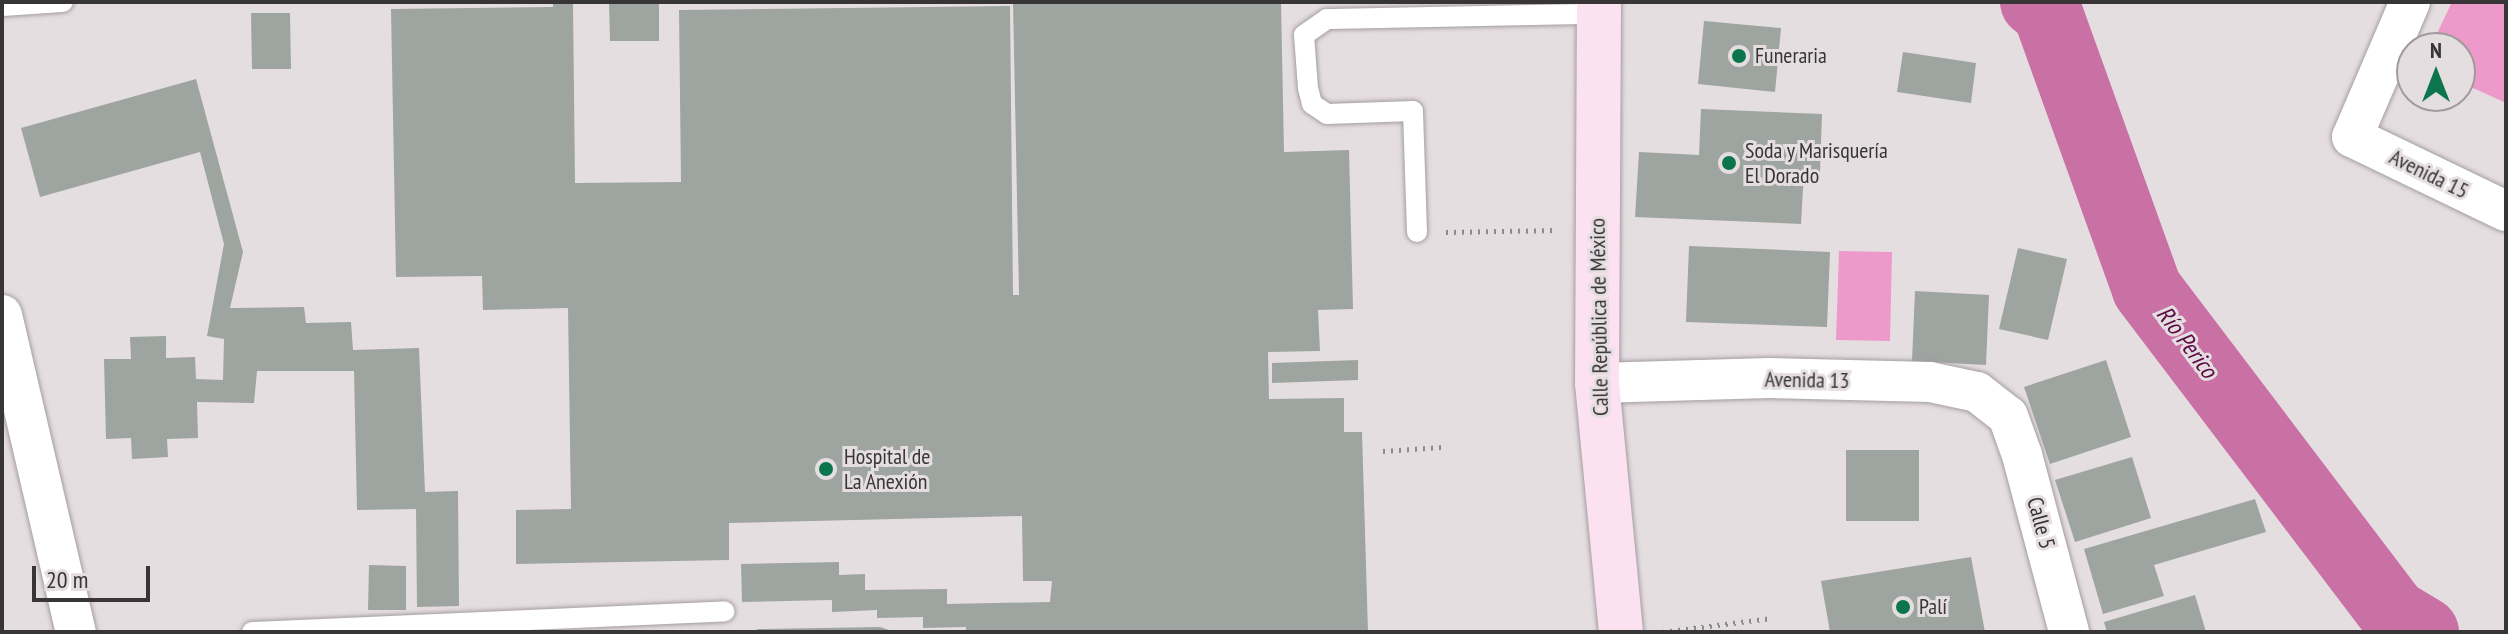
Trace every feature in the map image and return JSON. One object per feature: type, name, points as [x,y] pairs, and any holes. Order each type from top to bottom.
[{"type":"main road","name":"Calle República de México","points":[[1598,8],[1597,383],[1621,632]]},
{"type":"street","name":"Avenida 15","points":[[2410,2],[2352,137],[2506,211]]},
{"type":"street","points":[[2,315],[76,632]]},
{"type":"street","name":"Avenida 13","points":[[1597,383],[1769,378],[1930,382],[1977,392],[2008,416]]},
{"type":"street","name":"Calle 5","points":[[2008,416],[2022,455],[2069,632]]},
{"type":"lane","points":[[2,6],[63,2]]},
{"type":"lane","points":[[1417,232],[1413,111],[1327,114],[1312,104],[1304,35],[1327,19],[1598,8]]},
{"type":"lane","points":[[252,632],[725,611]]},
{"type":"path","points":[[1417,232],[1597,229]]},
{"type":"path","points":[[1383,451],[1442,447]]},
{"type":"path","points":[[1661,632],[1772,618]]},
{"type":"shaded area","points":[[2452,2],[2506,2],[2506,103],[2476,89],[2476,32],[2438,32]]},
{"type":"shaded area","points":[[1839,251],[1892,252],[1890,341],[1836,340]]},
{"type":"building","points":[[553,2],[573,2],[575,183],[681,182],[679,10],[1010,6],[1013,295],[1019,295],[1013,2],[1281,2],[1284,152],[1349,150],[1353,309],[1318,310],[1320,351],[1268,352],[1269,399],[1344,398],[1344,432],[1362,432],[1368,632],[966,632],[966,627],[923,628],[923,617],[877,618],[877,610],[832,612],[832,600],[742,602],[741,564],[839,562],[839,575],[865,574],[865,590],[947,589],[947,604],[1050,602],[1052,581],[1023,581],[1022,516],[729,523],[729,560],[516,564],[516,510],[571,509],[568,308],[483,310],[482,276],[396,277],[391,9],[553,7]]},
{"type":"building","points":[[609,2],[659,2],[659,41],[610,41]]},
{"type":"building","points":[[251,13],[290,13],[291,69],[252,69]]},
{"type":"building","name":"Funeraria","points":[[1704,21],[1781,28],[1775,92],[1698,84]]},
{"type":"building","points":[[1903,52],[1976,63],[1971,103],[1897,92]]},
{"type":"building","points":[[196,79],[243,252],[230,308],[304,307],[306,323],[351,322],[353,350],[419,348],[425,492],[458,491],[459,606],[417,607],[416,509],[357,510],[354,371],[257,371],[254,403],[197,402],[198,438],[167,439],[168,457],[132,459],[131,438],[106,439],[104,359],[131,359],[130,337],[166,336],[166,358],[195,357],[196,379],[223,380],[224,339],[207,336],[224,244],[200,152],[40,197],[21,128]]},
{"type":"building","name":"Soda y Marisquería El Dorado","points":[[1701,109],[1822,114],[1820,172],[1804,171],[1801,224],[1635,217],[1639,152],[1699,155]]},
{"type":"building","points":[[1689,246],[1830,252],[1827,327],[1686,322]]},
{"type":"building","points":[[2018,248],[2067,259],[2048,340],[1999,329]]},
{"type":"building","points":[[1915,291],[1989,295],[1986,365],[1912,361]]},
{"type":"building","points":[[1358,360],[1358,380],[1272,383],[1272,363]]},
{"type":"building","points":[[2106,360],[2131,437],[2050,464],[2024,387]]},
{"type":"building","points":[[1846,450],[1919,450],[1919,521],[1846,521]]},
{"type":"building","points":[[2132,457],[2151,518],[2075,542],[2055,480]]},
{"type":"building","points":[[2255,499],[2266,532],[2154,565],[2164,596],[2103,614],[2084,549]]},
{"type":"building","name":"Palí","points":[[1971,557],[1985,632],[1830,632],[1821,581]]},
{"type":"building","points":[[369,565],[406,566],[406,610],[368,610]]},
{"type":"building","points":[[2195,595],[2206,632],[2107,632],[2104,622]]},
{"type":"building","points":[[880,627],[895,632],[757,632],[757,629]]},
{"type":"waterway","name":"Río Perico","points":[[2035,2],[2047,11],[2147,289],[2394,614],[2424,632]]},
{"type":"place","name":"Funeraria","points":[[1739,56]]},
{"type":"place","name":"Soda y Marisquería El Dorado","points":[[1729,163]]},
{"type":"place","name":"Hospital de La Anexión","points":[[826,469]]},
{"type":"place","name":"Palí","points":[[1903,607]]}]
